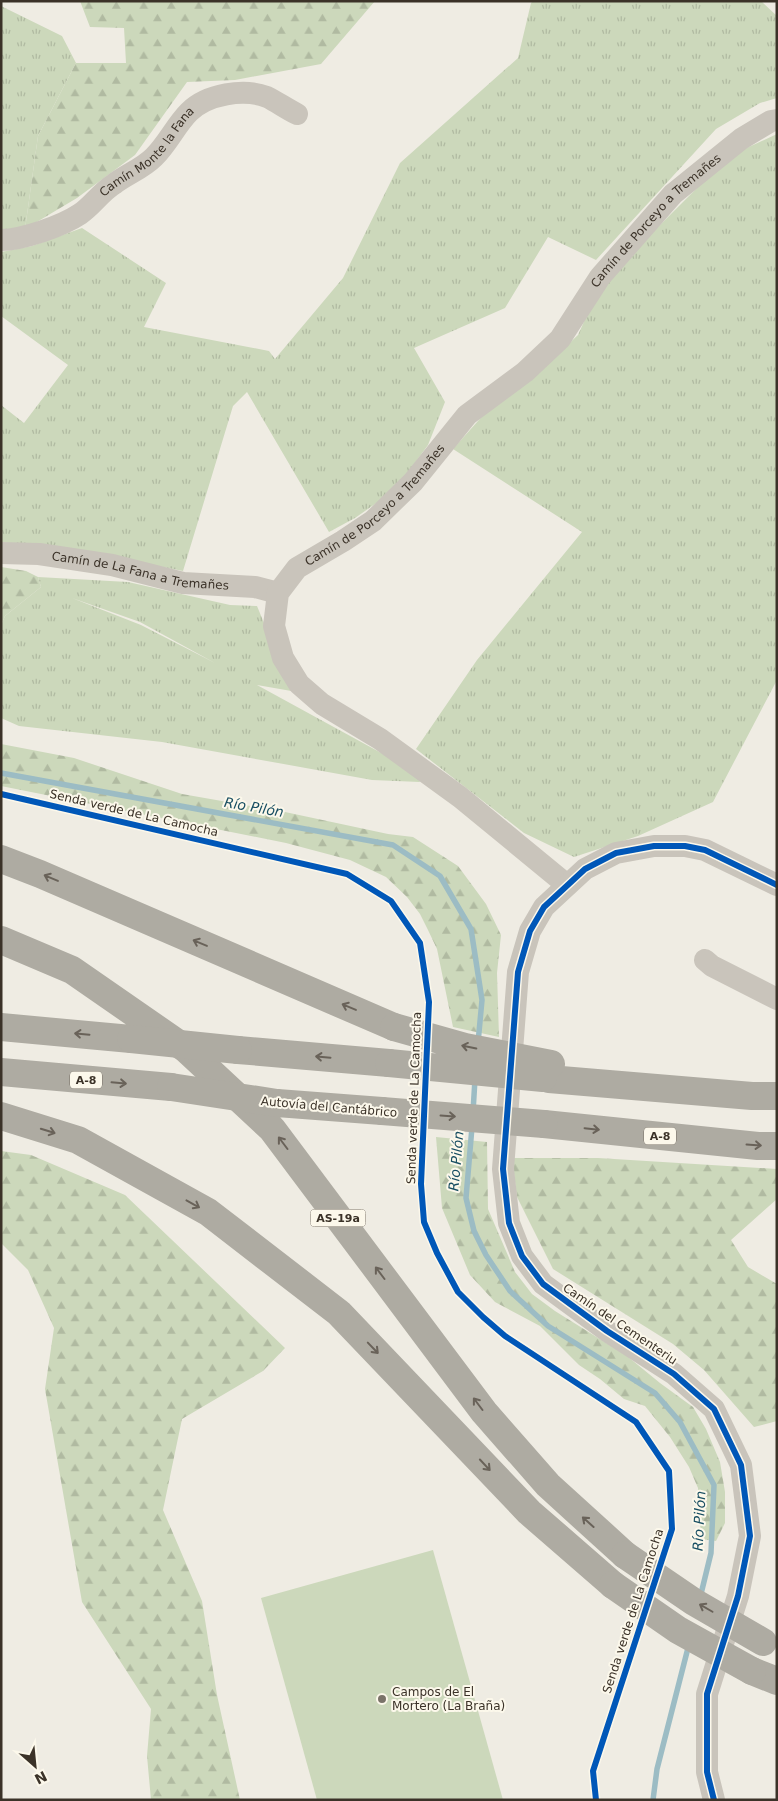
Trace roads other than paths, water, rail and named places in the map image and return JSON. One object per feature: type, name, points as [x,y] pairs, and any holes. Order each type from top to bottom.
[{"type":"highway","points":[[1,859],[394,1027],[550,1071],[742,1095],[777,1096]]},
{"type":"highway","name":"AS-19a","points":[[1,940],[72,970],[186,1049],[272,1129],[484,1412],[548,1485],[625,1555],[694,1602],[770,1644]]},
{"type":"highway","points":[[1,1027],[389,1063],[777,1084]]},
{"type":"highway","name":"Autovía del Cantábrico","points":[[1,1072],[171,1088],[277,1103],[544,1124],[758,1146],[777,1146]]},
{"type":"highway","points":[[1,1116],[78,1140],[208,1212],[339,1313],[529,1512],[613,1585],[678,1630],[752,1671],[777,1681]]},
{"type":"street","name":"Camín Monte la Fana","points":[[1,240],[11,240],[42,231],[80,214],[113,184],[144,166],[156,155],[189,111],[205,100],[222,94],[254,94],[267,97],[297,114]]},
{"type":"street","name":"Camín de Porceyo a Tremañes","points":[[278,593],[297,568],[343,541],[373,520],[413,482],[467,415],[525,372],[560,339],[600,277],[673,194],[740,138],[771,121],[777,120]]},
{"type":"street","name":"Camín de La Fana a Tremañes","points":[[1,553],[39,554],[112,565],[183,583],[255,587],[278,593]]},
{"type":"street","points":[[278,593],[274,626],[284,658],[299,684],[322,704],[380,739],[460,797],[567,885]]},
{"type":"street","name":"Camín del Cementeriu","points":[[714,1800],[707,1772],[707,1694],[738,1596],[750,1536],[741,1465],[714,1409],[674,1374],[607,1331],[543,1284],[522,1256],[509,1223],[503,1169],[518,972],[530,931],[544,907],[584,869],[616,853],[654,846],[685,846],[705,850],[777,885]]},
{"type":"street","points":[[706,960],[712,966],[777,999]]},
{"type":"waterway","name":"Río Pilón","points":[[1,773],[393,845],[440,876],[471,929],[482,1000],[478,1043]]},
{"type":"waterway","name":"Río Pilón","points":[[473,1112],[475,1079]]},
{"type":"waterway","name":"Río Pilón","points":[[472,1127],[466,1198],[474,1231],[486,1255],[510,1291],[548,1326],[655,1393],[680,1422],[714,1485],[711,1553],[700,1598]]},
{"type":"waterway","name":"Río Pilón","points":[[653,1800],[657,1769],[689,1644]]},
{"type":"place","name":"Campos de El Mortero (La Braña)","points":[[382,1699]]}]
